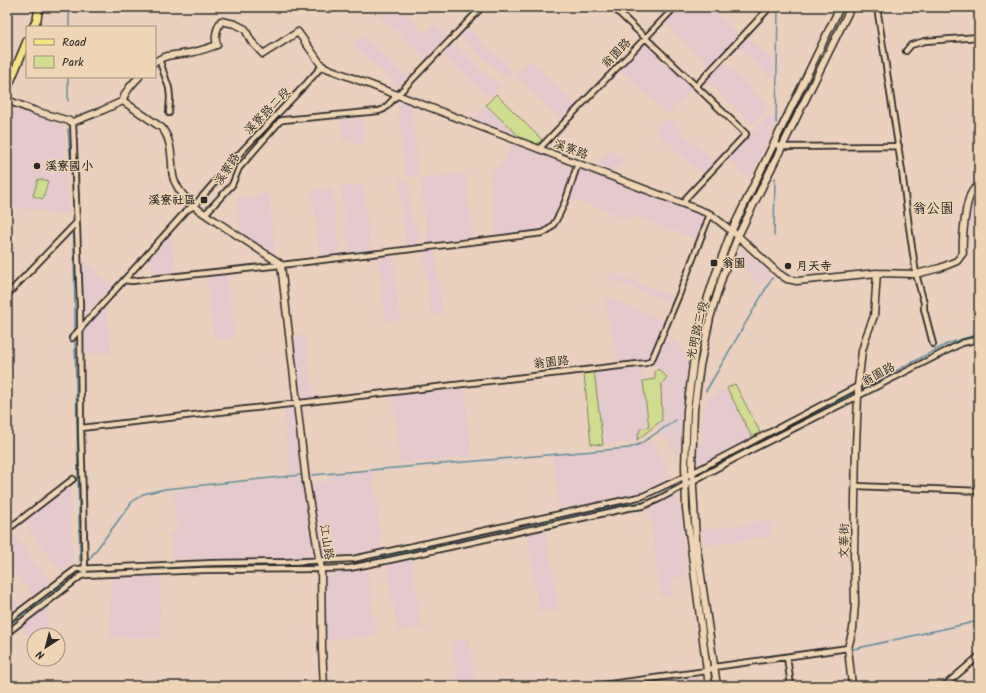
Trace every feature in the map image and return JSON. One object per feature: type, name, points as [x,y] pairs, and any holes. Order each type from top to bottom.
[{"type":"main road","points":[[34,26],[37,19],[39,7]]},
{"type":"main road","points":[[7,89],[26,43]]},
{"type":"street","name":"溪寮路","points":[[205,214],[232,185],[238,168],[280,121],[379,111],[384,109],[482,7]]},
{"type":"street","points":[[613,7],[746,134],[687,197],[683,204]]},
{"type":"street","name":"翁園路","points":[[539,149],[675,7]]},
{"type":"street","points":[[696,86],[770,7]]},
{"type":"street","name":"光明路三段","points":[[709,686],[686,509],[687,410],[694,357],[708,297],[732,232],[840,7]]},
{"type":"street","name":"光明路三段","points":[[717,686],[696,541],[692,481],[694,410],[700,366],[710,318],[723,275],[738,236],[851,7]]},
{"type":"street","points":[[877,7],[899,146],[916,274],[933,344]]},
{"type":"street","points":[[169,113],[169,88],[157,61],[172,55],[198,51],[217,45],[215,40],[221,21],[235,24],[245,29],[251,41],[263,54],[298,32],[322,66]]},
{"type":"street","points":[[906,51],[911,45],[926,41],[979,37]]},
{"type":"street","name":"溪寮路","points":[[322,66],[710,214],[738,236]]},
{"type":"street","name":"溪寮路二段","points":[[72,338],[188,210],[194,206],[241,152],[322,66]]},
{"type":"street","points":[[123,101],[126,93],[138,78]]},
{"type":"street","points":[[7,100],[35,111],[74,122],[123,101]]},
{"type":"street","points":[[123,101],[162,128],[165,132],[168,137],[170,147],[172,174],[175,184],[186,199],[205,214],[281,265],[297,402]]},
{"type":"street","points":[[74,122],[76,223],[80,305],[81,428],[85,575]]},
{"type":"street","points":[[774,144],[781,147],[899,146]]},
{"type":"street","points":[[124,280],[132,281],[281,265],[543,233],[548,231],[558,216],[578,163]]},
{"type":"street","points":[[738,236],[778,273],[787,279],[796,281],[877,273],[916,274],[940,268],[957,261],[962,255],[964,223],[969,198],[974,189],[979,186]]},
{"type":"street","name":"翁園路","points":[[81,428],[646,363],[653,358],[710,214]]},
{"type":"street","points":[[7,295],[76,223]]},
{"type":"street","name":"翁園路","points":[[877,273],[874,316],[862,351],[858,396],[962,343],[979,338]]},
{"type":"street","points":[[7,621],[76,569],[353,559],[643,496],[692,473],[858,386]]},
{"type":"street","points":[[7,633],[81,576],[85,575],[204,570],[350,568],[643,506],[858,396]]},
{"type":"street","name":"文華街","points":[[852,686],[848,650],[853,628],[855,604],[854,558],[858,396]]},
{"type":"street","name":"江山路","points":[[297,402],[306,481],[321,569],[324,686]]},
{"type":"street","points":[[7,530],[73,479]]},
{"type":"street","points":[[856,486],[979,491]]},
{"type":"street","points":[[595,686],[707,671],[714,667],[787,659],[848,650]]},
{"type":"street","points":[[944,686],[979,656]]},
{"type":"street","points":[[787,659],[791,686]]},
{"type":"shaded area","points":[[387,7],[397,7],[424,33],[434,24],[447,37],[426,59],[379,15]]},
{"type":"shaded area","points":[[676,7],[709,7],[739,35],[710,67],[663,20]]},
{"type":"shaded area","points":[[465,26],[514,72],[507,80],[458,34]]},
{"type":"shaded area","points":[[362,35],[408,78],[399,87],[353,44]]},
{"type":"shaded area","points":[[747,36],[774,61],[773,80],[738,46]]},
{"type":"shaded area","points":[[645,40],[694,86],[668,114],[619,68]]},
{"type":"shaded area","points":[[451,41],[500,87],[490,98],[441,52]]},
{"type":"shaded area","points":[[529,60],[578,107],[563,122],[515,75]]},
{"type":"shaded area","points":[[723,62],[769,106],[752,124],[706,80]]},
{"type":"shaded area","points":[[397,100],[411,105],[419,176],[406,177]]},
{"type":"shaded area","name":"溪寮國小","points":[[7,105],[64,126],[70,215],[7,206]]},
{"type":"shaded area","points":[[486,105],[521,138],[474,122],[473,119]]},
{"type":"shaded area","points":[[362,115],[364,143],[351,144],[350,140],[343,141],[341,117]]},
{"type":"shaded area","points":[[770,115],[773,117],[775,128],[749,179],[728,158]]},
{"type":"shaded area","points":[[667,118],[715,163],[703,175],[655,130]]},
{"type":"shaded area","points":[[513,141],[573,165],[575,169],[553,225],[548,230],[496,237],[489,171],[502,165]]},
{"type":"shaded area","points":[[608,149],[610,149],[623,162],[612,173],[598,164]]},
{"type":"shaded area","points":[[580,168],[703,215],[704,217],[696,239],[632,215],[630,220],[568,197],[578,169]]},
{"type":"shaded area","points":[[466,173],[473,239],[428,244],[421,178]]},
{"type":"shaded area","points":[[407,179],[412,223],[417,223],[420,245],[406,246],[399,180]]},
{"type":"shaded area","points":[[363,184],[370,250],[348,252],[341,186]]},
{"type":"shaded area","points":[[332,187],[339,253],[320,256],[312,190]]},
{"type":"shaded area","points":[[979,190],[979,227],[969,226],[972,205],[976,192]]},
{"type":"shaded area","points":[[269,194],[275,257],[241,234],[236,198]]},
{"type":"shaded area","points":[[171,234],[176,272],[154,274],[150,258]]},
{"type":"shaded area","points":[[435,247],[442,314],[431,316],[424,248]]},
{"type":"shaded area","points":[[741,248],[771,273],[762,285],[734,259]]},
{"type":"shaded area","points":[[392,252],[400,319],[385,321],[378,256]]},
{"type":"shaded area","points":[[80,258],[110,284],[111,288],[81,317]]},
{"type":"shaded area","points":[[226,272],[235,338],[214,340],[207,275]]},
{"type":"shaded area","points":[[611,273],[675,297],[673,303],[609,278]]},
{"type":"shaded area","points":[[604,296],[665,321],[650,359],[619,363]]},
{"type":"shaded area","points":[[105,305],[111,352],[84,355],[82,329]]},
{"type":"shaded area","points":[[666,333],[681,347],[680,349],[688,357],[678,461],[658,423],[662,420],[661,385],[667,377],[654,365]]},
{"type":"shaded area","points":[[306,335],[313,398],[298,399],[292,337]]},
{"type":"shaded area","points":[[642,369],[649,427],[640,429],[637,440],[603,445],[594,371]]},
{"type":"shaded area","points":[[464,386],[472,456],[401,463],[392,394]]},
{"type":"shaded area","points":[[727,388],[752,437],[701,463],[699,462],[696,445],[704,439],[702,433],[703,409],[709,399]]},
{"type":"shaded area","points":[[295,405],[303,473],[290,474],[283,407]]},
{"type":"shaded area","points":[[652,441],[670,476],[637,493],[559,510],[552,456],[631,449]]},
{"type":"shaded area","points":[[373,471],[381,548],[346,557],[322,558],[309,485],[331,480],[331,474]]},
{"type":"shaded area","points":[[303,476],[316,558],[172,559],[169,532],[178,532],[173,491]]},
{"type":"shaded area","points":[[68,485],[70,488],[73,561],[62,572],[23,521]]},
{"type":"shaded area","points":[[674,492],[678,493],[687,575],[672,578],[674,596],[661,596],[649,509]]},
{"type":"shaded area","points":[[769,521],[771,537],[704,545],[702,530]]},
{"type":"shaded area","points":[[546,528],[558,610],[539,612],[527,531]]},
{"type":"shaded area","points":[[10,531],[50,582],[33,596],[7,562],[7,533]]},
{"type":"shaded area","points":[[411,557],[422,628],[397,632],[387,561]]},
{"type":"shaded area","points":[[366,565],[376,635],[326,640],[323,580],[324,573],[326,570]]},
{"type":"shaded area","points":[[160,574],[160,638],[110,637],[111,575]]},
{"type":"shaded area","points":[[7,590],[19,606],[7,615]]},
{"type":"shaded area","points":[[47,604],[48,627],[26,627],[25,635],[23,622]]},
{"type":"shaded area","points":[[469,639],[475,686],[459,686],[452,642]]},
{"type":"shaded area","points":[[698,677],[699,686],[634,686]]},
{"type":"green space","points":[[496,94],[542,140],[537,144],[521,138],[486,105]]},
{"type":"green space","points":[[38,179],[48,181],[43,199],[33,196]]},
{"type":"green space","points":[[658,369],[667,377],[661,385],[662,420],[637,440],[640,429],[649,427],[643,381],[655,379],[655,372]]},
{"type":"green space","points":[[594,371],[603,445],[591,444],[584,374]]},
{"type":"green space","points":[[735,384],[760,432],[752,437],[727,388]]},
{"type":"waterway","points":[[69,7],[69,26]]},
{"type":"waterway","points":[[776,123],[778,8]]},
{"type":"waterway","points":[[68,78],[68,101]]},
{"type":"waterway","points":[[68,129],[74,223]]},
{"type":"waterway","points":[[774,236],[775,178]]},
{"type":"waterway","points":[[74,233],[75,329]]},
{"type":"waterway","points":[[706,391],[772,278]]},
{"type":"waterway","points":[[862,389],[947,344],[979,334]]},
{"type":"waterway","points":[[75,341],[80,561]]},
{"type":"waterway","points":[[699,474],[854,393]]},
{"type":"waterway","points":[[312,475],[629,448],[640,444],[676,420]]},
{"type":"waterway","points":[[88,561],[132,502],[143,494],[165,489],[301,475]]},
{"type":"waterway","points":[[325,566],[351,565],[493,532],[620,505],[646,502],[676,486]]},
{"type":"waterway","points":[[257,565],[317,566]]},
{"type":"waterway","points":[[90,571],[105,570]]},
{"type":"waterway","points":[[7,626],[80,571]]},
{"type":"waterway","points":[[849,650],[979,621]]},
{"type":"waterway","points":[[830,653],[846,651]]},
{"type":"place","name":"溪寮國小","points":[[37,166]]},
{"type":"place","name":"溪寮社區","points":[[204,200]]},
{"type":"place","name":"翁園","points":[[714,263]]},
{"type":"place","name":"月天寺","points":[[788,266]]},
{"type":"district","name":"翁公園","points":[[933,208]]}]
